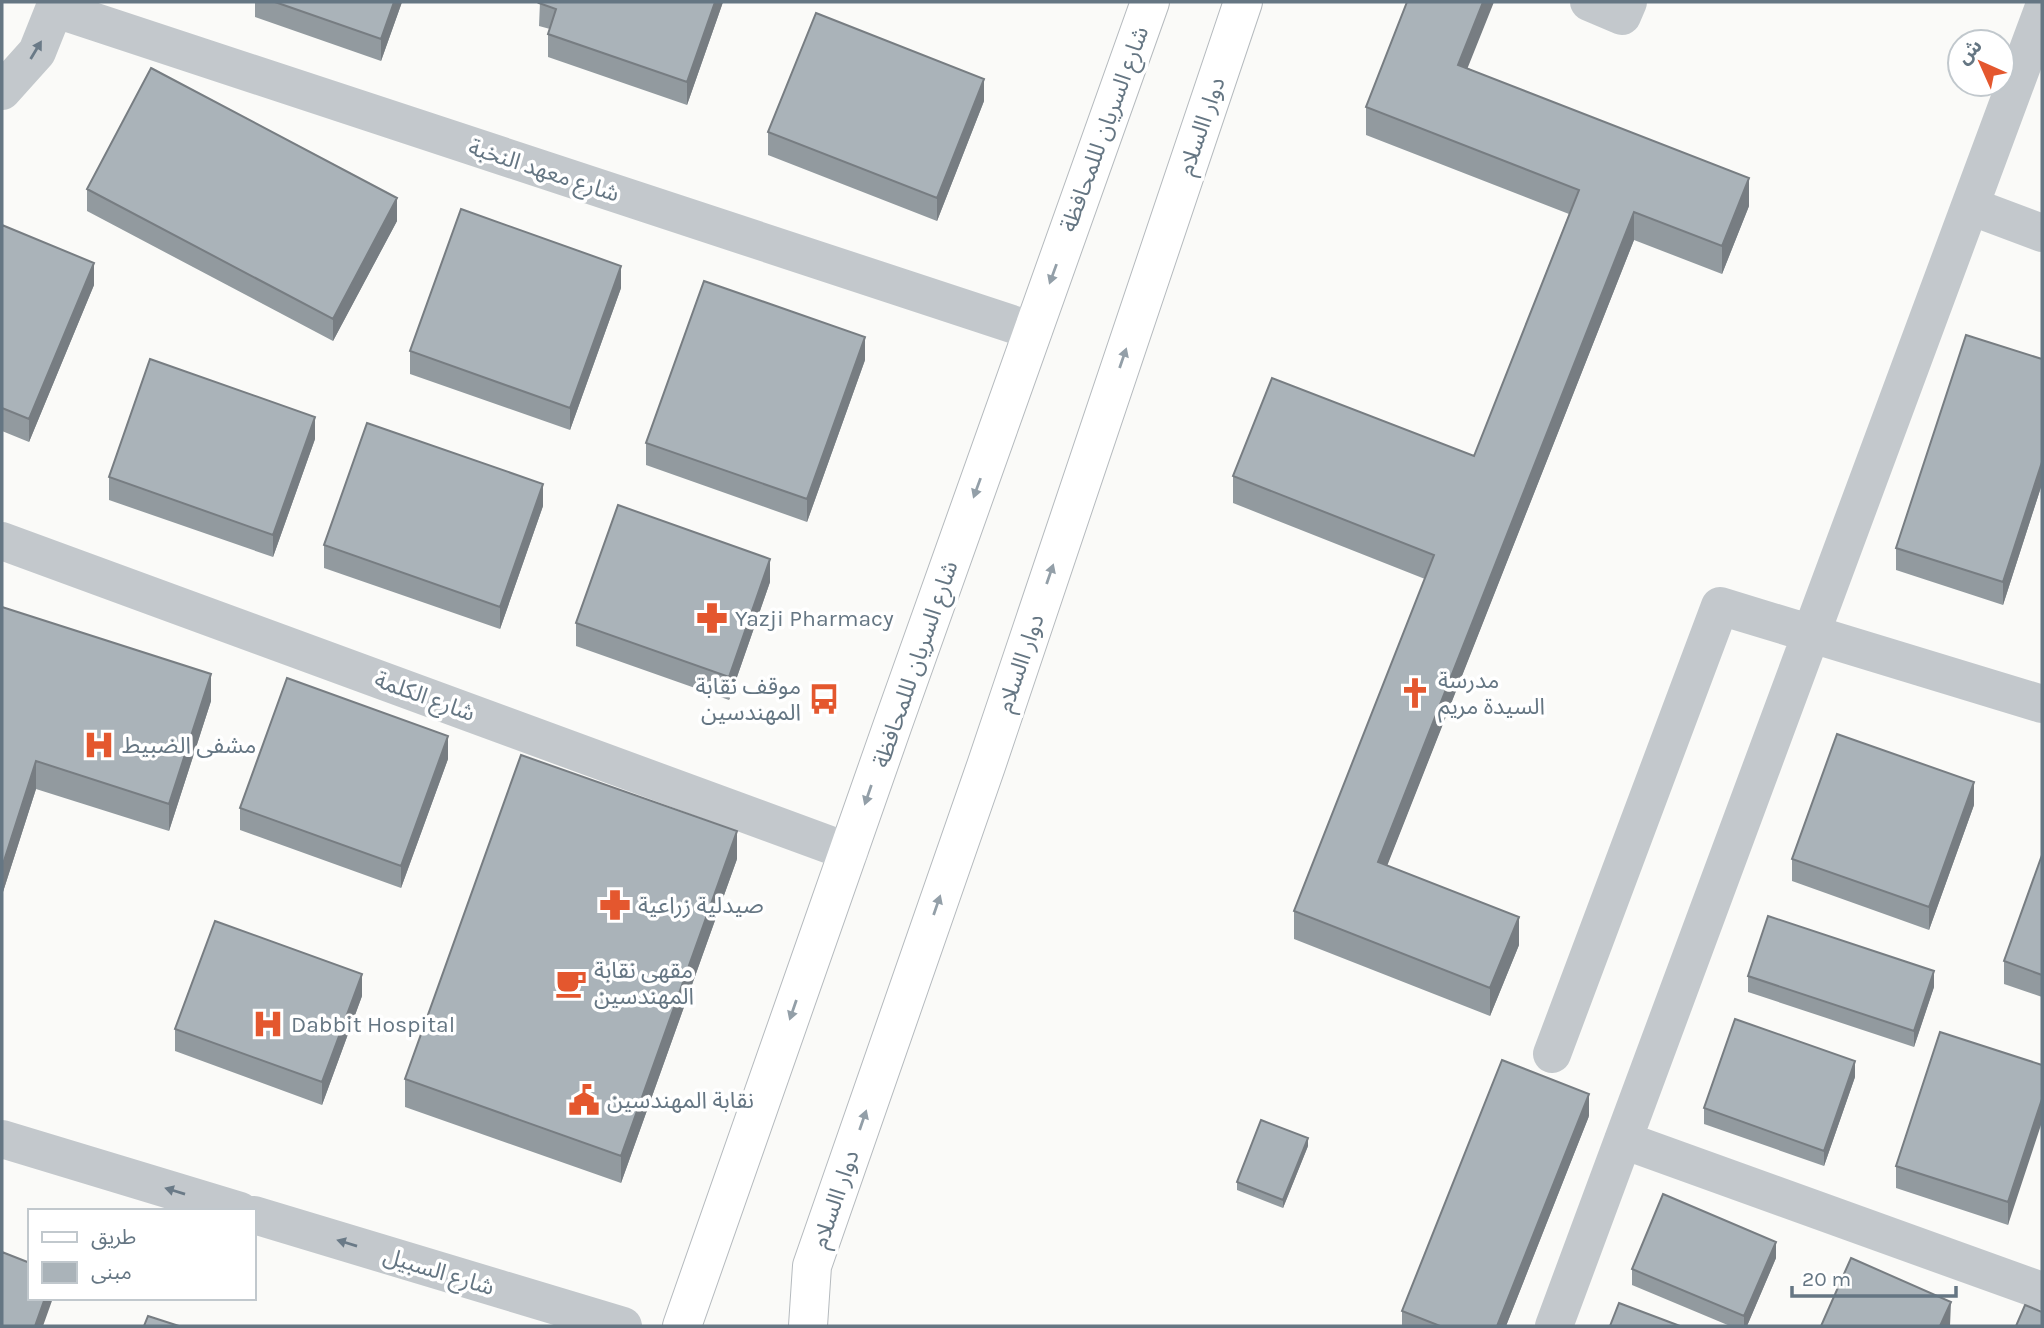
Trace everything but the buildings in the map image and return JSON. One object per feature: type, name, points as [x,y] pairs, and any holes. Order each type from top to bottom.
[{"type":"main road","name":"شارع السريان لللمحافظة","points":[[682,1326],[1150,2]]},
{"type":"main road","name":"دوار االسلام","points":[[808,1326],[811,1266],[990,753],[1243,2]]},
{"type":"street","points":[[1589,2],[1622,16],[1628,2]]},
{"type":"street","name":"شارع معهد النخبة","points":[[56,5],[1033,331]]},
{"type":"street","points":[[2,91],[37,52],[56,5]]},
{"type":"street","points":[[1554,1326],[2042,12]]},
{"type":"street","points":[[1970,205],[2042,233]]},
{"type":"street","name":"شارع الكلمة","points":[[2,541],[849,852]]},
{"type":"street","points":[[1552,1054],[1720,606],[2042,704]]},
{"type":"street","points":[[2,1139],[233,1209]]},
{"type":"street","points":[[1623,1140],[2042,1291]]},
{"type":"street","name":"شارع السبيل","points":[[256,1216],[623,1326]]},
{"type":"street","points":[[533,1299],[562,1326]]},
{"type":"place","name":"Yazji Pharmacy","points":[[712,618]]},
{"type":"place","name":"مدرسة السيدة مريم","points":[[1415,693]]},
{"type":"place","name":"موقف نقابة المهندسين","points":[[824,699]]},
{"type":"place","name":"مشفى الضبيط","points":[[99,745]]},
{"type":"place","name":"صيدلية زراعية","points":[[615,905]]},
{"type":"place","name":"مقهى نقابة المهندسين","points":[[571,983]]},
{"type":"place","name":"Dabbit Hospital","points":[[268,1024]]},
{"type":"place","name":"نقابة المهندسين","points":[[584,1100]]}]
